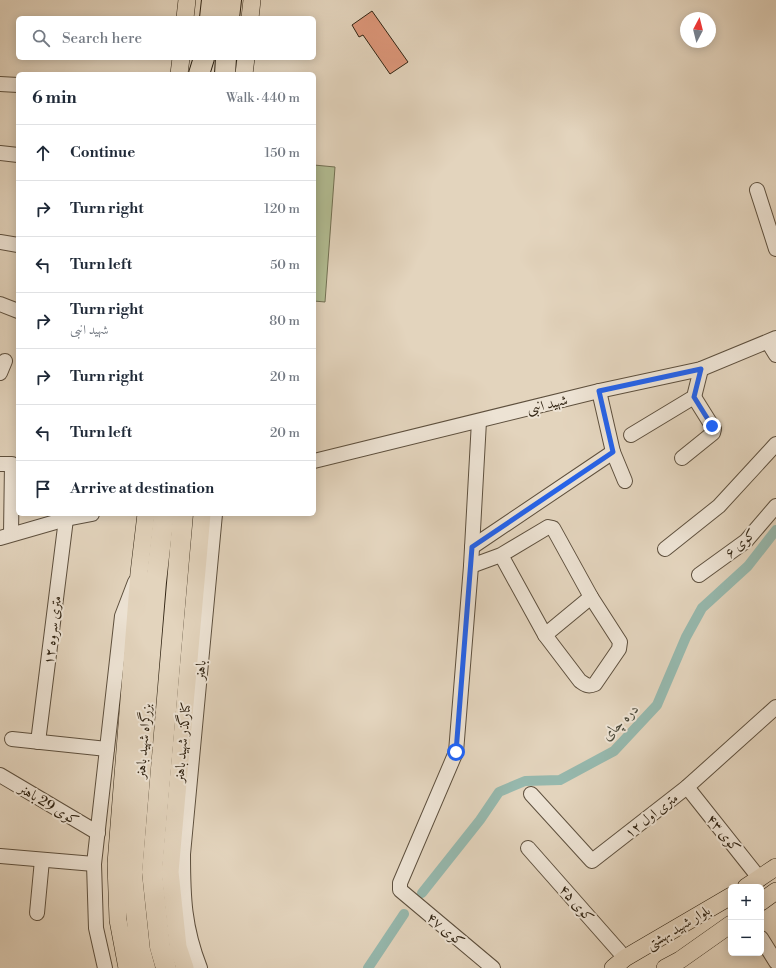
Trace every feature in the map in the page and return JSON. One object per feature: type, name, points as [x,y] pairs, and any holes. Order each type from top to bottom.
[{"type":"highway","points":[[210,16],[212,0]]},
{"type":"highway","points":[[230,16],[231,0]]},
{"type":"highway","points":[[200,72],[204,60]]},
{"type":"highway","points":[[205,72],[207,60]]},
{"type":"highway","points":[[225,72],[226,60]]},
{"type":"highway","name":"بزرگراه شهید باهنر","points":[[145,968],[140,950],[132,874],[156,582],[164,516]]},
{"type":"highway","name":"بزرگراه شهید باهنر","points":[[166,968],[160,947],[152,872],[183,516]]},
{"type":"main road","points":[[185,16],[187,0]]},
{"type":"main road","points":[[250,16],[252,0]]},
{"type":"main road","points":[[179,72],[181,60]]},
{"type":"main road","points":[[244,72],[246,60]]},
{"type":"main road","points":[[128,968],[118,920],[116,864],[138,573],[147,516]]},
{"type":"main road","name":"کنارگذر شهید باهنر","points":[[185,968],[178,947],[170,872],[202,516]]},
{"type":"main road","points":[[753,883],[776,867]]},
{"type":"main road","points":[[764,900],[776,891]]},
{"type":"main road","name":"بلوار شهید بهشتی","points":[[619,963],[728,898]]},
{"type":"main road","name":"بلوار شهید بهشتی","points":[[677,965],[728,926]]},
{"type":"street","points":[[0,84],[16,85]]},
{"type":"street","points":[[0,153],[16,155]]},
{"type":"street","points":[[757,190],[776,248]]},
{"type":"street","points":[[0,242],[16,245]]},
{"type":"street","points":[[0,304],[16,310]]},
{"type":"street","points":[[772,340],[776,355]]},
{"type":"street","name":"شهید انبی","points":[[316,461],[599,391],[701,369],[772,340]]},
{"type":"street","points":[[631,435],[694,397],[701,369]]},
{"type":"street","points":[[599,391],[613,452],[625,481]]},
{"type":"street","points":[[682,458],[713,433],[714,429],[694,397]]},
{"type":"street","points":[[479,421],[471,566],[501,555],[548,527],[553,528],[591,597],[620,642],[619,649],[595,684],[586,686],[580,681],[545,635],[501,555]]},
{"type":"street","points":[[665,549],[719,506],[776,444]]},
{"type":"street","points":[[472,547],[613,452]]},
{"type":"street","points":[[0,464],[12,464],[6,536],[82,516]]},
{"type":"street","name":"کوی ۶","points":[[699,575],[746,541],[776,506]]},
{"type":"street","points":[[147,516],[156,582]]},
{"type":"street","name":"باهنر","points":[[200,968],[193,950],[185,918],[183,896],[183,854],[215,516]]},
{"type":"street","name":"۱۲ متری سروه","points":[[38,742],[66,519]]},
{"type":"street","name":"کوی ۴۷","points":[[471,566],[456,752],[400,883],[400,890],[493,968]]},
{"type":"street","points":[[105,968],[96,928],[94,864],[122,616],[138,573]]},
{"type":"street","points":[[545,635],[591,597]]},
{"type":"street","name":"۱۲ متری اول","points":[[531,794],[592,862],[687,787],[776,707]]},
{"type":"street","points":[[12,739],[107,749]]},
{"type":"street","name":"کوی 29 باهنر","points":[[0,775],[98,833]]},
{"type":"street","name":"کوی ۴۳","points":[[687,787],[753,883]]},
{"type":"street","name":"کوی ۴۵","points":[[528,848],[619,963]]},
{"type":"street","points":[[0,856],[94,864]]},
{"type":"street","points":[[37,913],[42,860]]},
{"type":"street","points":[[764,943],[776,962]]},
{"type":"green space","points":[[316,165],[335,167],[325,302],[316,301]]},
{"type":"building","points":[[372,11],[408,62],[390,74],[363,35],[359,37],[352,25]]},
{"type":"waterway","name":"دره چای","points":[[422,893],[480,820],[499,792],[525,781],[560,780],[614,751],[657,705],[686,637],[702,608],[748,566],[776,530]]},
{"type":"waterway","name":"دره چای","points":[[368,968],[404,914]]},
{"type":"route","points":[[456,752],[472,547],[613,452],[599,391],[701,369],[694,397],[712,426]]}]
